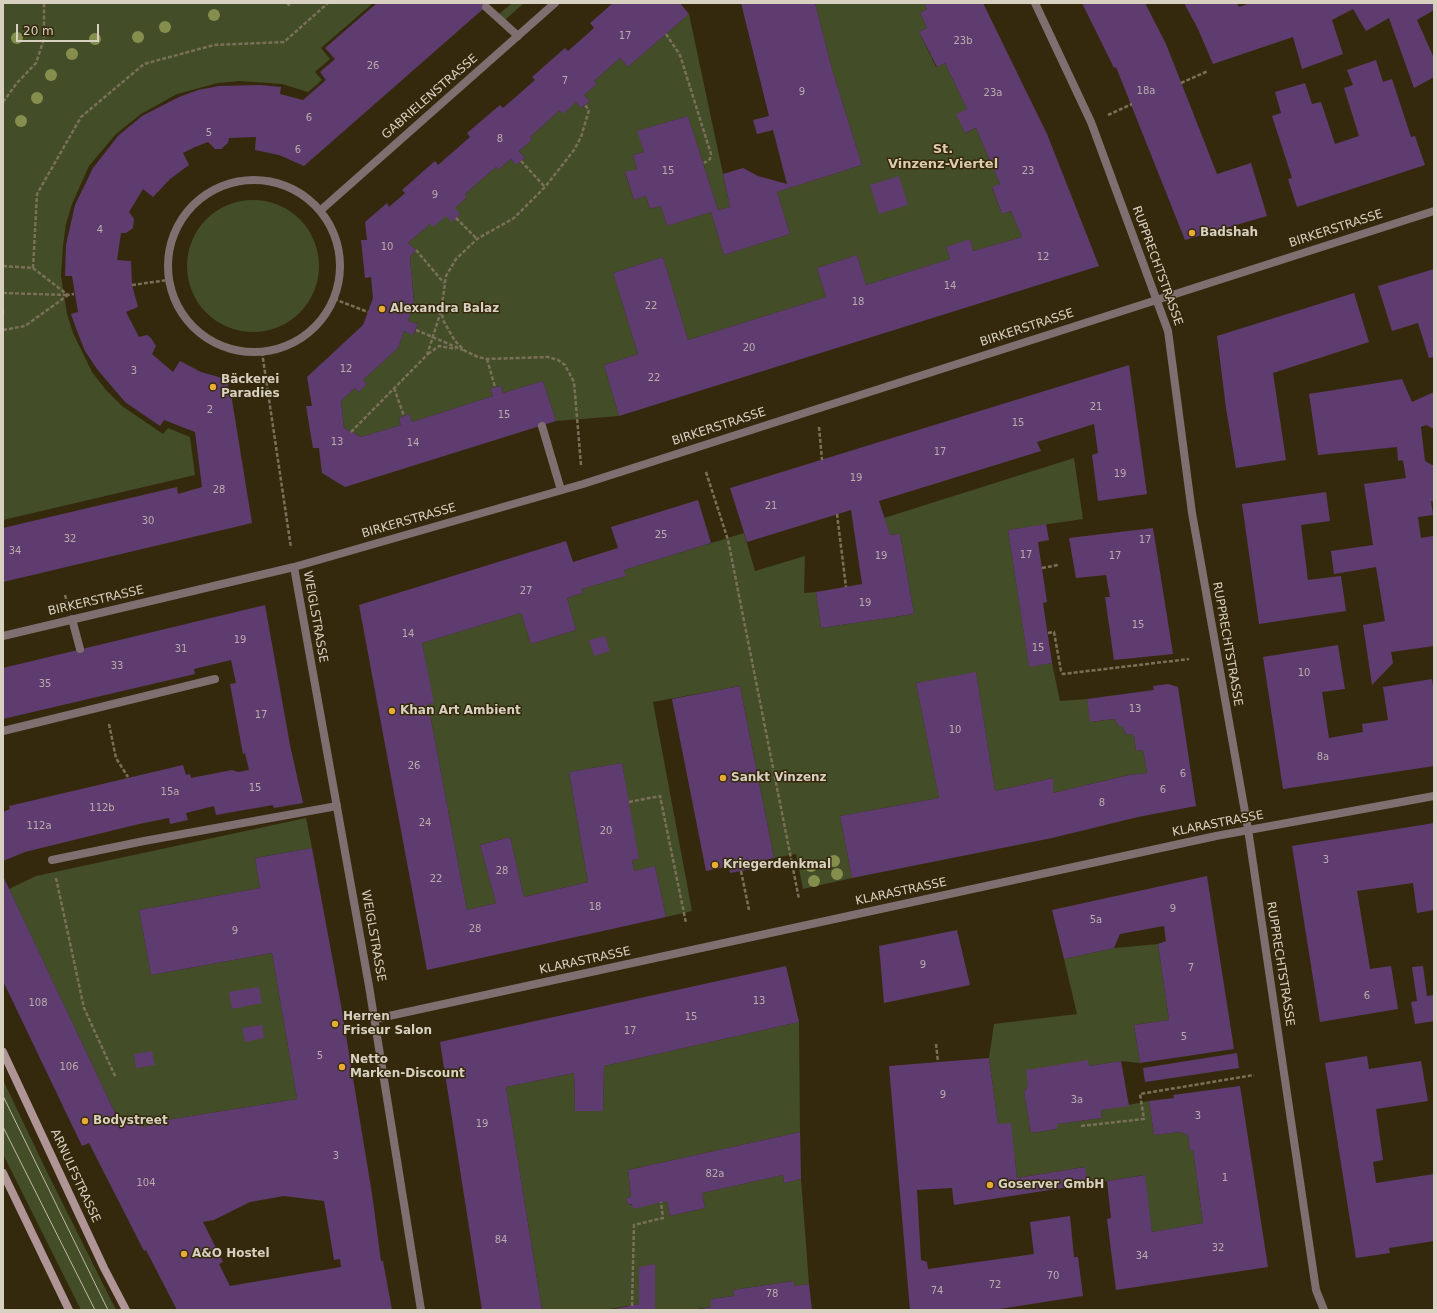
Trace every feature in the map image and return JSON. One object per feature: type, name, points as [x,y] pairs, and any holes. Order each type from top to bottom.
[{"type":"main road","name":"ARNULFSTRASSE","points":[[3,1052],[104,1268],[126,1310]]},
{"type":"main road","points":[[3,1173],[69,1310]]},
{"type":"street","name":"GABRIELENSTRASSE","points":[[321,210],[555,3]]},
{"type":"street","name":"RUPPRECHTSTRASSE","points":[[1035,3],[1091,122],[1168,330],[1192,513],[1248,829],[1316,1290],[1324,1310]]},
{"type":"street","points":[[486,7],[518,36]]},
{"type":"street","points":[[243,180],[265,180],[282,184],[297,191],[321,210],[331,227],[338,245],[340,264],[339,282],[334,299],[316,326],[302,337],[286,346],[262,352],[235,350],[212,342],[190,324],[175,302],[168,280],[168,256],[173,234],[180,220],[191,206],[208,192],[225,184],[243,180]]},
{"type":"street","name":"BIRKERSTRASSE","points":[[3,636],[294,567],[584,484],[1434,211]]},
{"type":"street","points":[[542,426],[561,490]]},
{"type":"street","name":"WEIGLSTRASSE","points":[[294,567],[375,1019],[421,1310]]},
{"type":"street","points":[[72,619],[80,649]]},
{"type":"street","points":[[3,731],[215,679]]},
{"type":"street","name":"KLARASTRASSE","points":[[375,1019],[1248,829],[1274,826],[1434,796]]},
{"type":"street","points":[[52,860],[144,841],[337,806]]},
{"type":"path","points":[[3,102],[17,83],[36,63],[44,39],[44,3]]},
{"type":"path","points":[[287,3],[289,5],[291,3]]},
{"type":"path","points":[[33,268],[37,194],[81,117],[144,64],[214,45],[284,42],[328,3]]},
{"type":"path","points":[[666,34],[680,54],[711,154],[710,159],[704,163]]},
{"type":"path","points":[[1181,83],[1208,71]]},
{"type":"path","points":[[1091,122],[1132,104]]},
{"type":"path","points":[[427,355],[434,337],[441,311],[446,276],[456,259],[477,239],[514,218],[544,187],[574,150],[581,137],[589,110],[585,105]]},
{"type":"path","points":[[520,161],[544,187]]},
{"type":"path","points":[[456,218],[477,239]]},
{"type":"path","points":[[416,250],[444,284]]},
{"type":"path","points":[[3,266],[33,268],[68,295]]},
{"type":"path","points":[[132,284],[168,280]]},
{"type":"path","points":[[3,293],[74,294]]},
{"type":"path","points":[[3,330],[25,326],[68,295]]},
{"type":"path","points":[[334,299],[368,312]]},
{"type":"path","points":[[441,311],[449,332],[465,351]]},
{"type":"path","points":[[416,330],[487,359],[548,357],[558,360],[565,365],[574,382],[584,484]]},
{"type":"path","points":[[351,432],[427,355],[439,346],[465,351]]},
{"type":"path","points":[[262,352],[294,567]]},
{"type":"path","points":[[487,359],[495,387]]},
{"type":"path","points":[[394,388],[404,416]]},
{"type":"path","points":[[817,408],[822,460]]},
{"type":"path","points":[[706,472],[728,540],[798,899]]},
{"type":"path","points":[[837,514],[846,587]]},
{"type":"path","points":[[1042,568],[1058,565]]},
{"type":"path","points":[[1048,633],[1054,632],[1061,671],[1063,674],[1189,659]]},
{"type":"path","points":[[106,705],[116,758],[128,777]]},
{"type":"path","points":[[629,802],[660,796],[686,923]]},
{"type":"path","points":[[52,860],[84,1008],[116,1078]]},
{"type":"path","points":[[742,871],[749,910]]},
{"type":"path","points":[[936,1044],[938,1062]]},
{"type":"path","points":[[1081,1126],[1144,1119],[1140,1094],[1254,1075]]},
{"type":"path","points":[[632,1306],[634,1225],[664,1218],[661,1202]]},
{"type":"green space","points":[[3,3],[373,3],[321,48],[330,59],[315,72],[322,80],[308,92],[282,84],[240,81],[218,83],[177,94],[141,114],[116,134],[89,166],[72,204],[66,224],[63,245],[61,276],[67,314],[73,333],[92,372],[106,390],[122,406],[163,434],[168,428],[190,437],[195,475],[3,520]]},
{"type":"green space","points":[[512,3],[524,3],[504,21],[498,15]]},
{"type":"green space","points":[[815,3],[924,3],[927,9],[920,13],[927,28],[919,32],[936,67],[945,63],[967,109],[957,114],[965,133],[976,128],[1000,184],[992,188],[1002,214],[1011,211],[1022,237],[973,251],[970,240],[946,247],[950,259],[866,285],[857,255],[817,268],[826,297],[688,340],[663,257],[613,273],[638,354],[604,365],[619,416],[556,421],[543,381],[503,393],[501,386],[495,387],[490,389],[493,396],[412,422],[409,415],[404,416],[399,418],[401,425],[361,437],[344,428],[341,401],[355,388],[359,392],[367,384],[363,380],[398,348],[404,331],[414,334],[418,324],[408,321],[414,303],[410,257],[416,250],[408,243],[430,224],[455,208],[467,197],[465,194],[496,167],[498,170],[511,159],[516,165],[525,158],[519,151],[532,140],[530,137],[560,110],[576,102],[581,108],[590,101],[584,95],[597,84],[594,81],[620,58],[628,67],[689,14],[730,207],[718,210],[688,116],[638,131],[644,152],[633,155],[637,169],[625,173],[634,200],[646,196],[650,209],[661,206],[667,226],[711,212],[724,255],[790,234],[777,192],[862,165],[832,69]]},
{"type":"green space","points":[[259,200],[278,205],[290,211],[300,219],[308,229],[314,241],[318,253],[318,279],[314,291],[308,303],[300,313],[290,321],[278,327],[266,331],[247,332],[228,327],[216,321],[206,313],[198,303],[192,291],[188,279],[187,260],[192,241],[198,229],[206,219],[216,211],[228,205],[240,201]]},
{"type":"green space","points":[[1074,458],[1083,519],[1008,530],[1029,666],[1052,663],[1060,701],[1087,699],[1091,722],[1114,719],[1119,726],[1122,726],[1126,734],[1134,735],[1136,751],[1143,750],[1147,773],[1129,775],[1053,793],[1053,778],[995,791],[976,673],[916,683],[939,798],[840,816],[852,878],[803,889],[796,854],[774,858],[740,686],[653,702],[692,911],[666,917],[655,866],[634,871],[632,860],[638,859],[622,763],[569,772],[588,882],[524,897],[510,837],[480,845],[496,903],[467,910],[428,704],[433,702],[422,643],[521,613],[531,644],[576,630],[567,598],[583,593],[582,589],[626,576],[624,570],[744,533],[755,571],[805,556],[804,593],[816,592],[821,628],[914,614],[900,534],[890,535],[884,518]]},
{"type":"green space","points":[[306,818],[312,848],[255,858],[260,888],[139,910],[151,975],[272,953],[297,1099],[154,1122],[145,1127],[117,1117],[9,889],[36,876]]},
{"type":"green space","points":[[1158,944],[1169,1020],[1134,1025],[1140,1063],[1121,1061],[1089,1066],[1028,1086],[1024,1092],[1031,1133],[1057,1129],[1057,1124],[1102,1118],[1101,1110],[1149,1101],[1154,1135],[1180,1132],[1188,1135],[1190,1150],[1193,1150],[1203,1223],[1152,1232],[1144,1175],[1088,1184],[1084,1167],[1017,1178],[1015,1159],[998,1124],[989,1058],[994,1024],[1077,1014],[1064,959],[1114,948]]},
{"type":"green space","points":[[799,1022],[800,1132],[628,1170],[631,1197],[626,1198],[628,1205],[667,1201],[670,1216],[705,1208],[702,1193],[783,1175],[784,1183],[801,1179],[809,1284],[794,1286],[792,1281],[733,1290],[734,1296],[711,1299],[711,1307],[690,1310],[655,1310],[655,1264],[639,1268],[639,1304],[603,1310],[542,1310],[506,1087],[574,1073],[575,1110],[603,1111],[604,1066]]},
{"type":"green space","points":[[3,1080],[116,1310],[81,1310],[3,1154]]},
{"type":"building","points":[[377,3],[490,3],[304,166],[279,155],[255,150],[256,137],[229,138],[228,143],[221,149],[215,149],[208,142],[183,153],[189,165],[170,179],[153,197],[143,189],[129,212],[134,219],[133,228],[126,233],[121,233],[117,260],[131,261],[132,285],[138,307],[126,312],[139,337],[147,335],[151,338],[156,346],[152,354],[173,372],[180,361],[201,372],[229,380],[227,393],[231,394],[252,523],[3,582],[3,528],[177,487],[178,494],[202,487],[195,432],[164,420],[160,426],[125,402],[97,369],[85,351],[71,314],[78,312],[72,276],[65,276],[66,245],[75,205],[93,168],[118,136],[142,116],[179,97],[198,90],[219,86],[260,85],[281,87],[280,94],[303,100],[326,80],[320,72],[335,59],[325,48]]},
{"type":"building","points":[[613,3],[680,3],[689,14],[628,67],[620,58],[594,81],[597,84],[584,95],[590,101],[581,108],[576,102],[563,114],[560,110],[530,137],[532,140],[519,151],[525,158],[516,165],[511,159],[498,170],[496,167],[465,194],[467,197],[455,208],[460,214],[452,222],[446,216],[433,227],[430,224],[408,243],[416,250],[410,257],[414,304],[408,321],[418,324],[413,335],[404,331],[398,348],[363,380],[367,384],[359,392],[355,388],[341,401],[344,428],[361,437],[401,425],[399,418],[409,414],[412,422],[493,396],[490,389],[495,387],[501,386],[503,393],[543,381],[556,421],[345,487],[322,473],[319,448],[313,448],[306,406],[312,406],[307,377],[363,325],[373,298],[371,277],[365,278],[361,240],[367,240],[365,222],[387,203],[389,207],[405,193],[402,190],[435,161],[438,165],[470,137],[467,133],[500,105],[503,108],[535,80],[532,77],[565,48],[568,51],[584,37],[594,28],[590,23]]},
{"type":"building","points":[[741,3],[815,3],[832,69],[862,165],[777,192],[790,234],[724,255],[711,212],[667,226],[661,206],[650,209],[646,196],[634,200],[625,172],[637,169],[633,155],[644,152],[637,131],[688,116],[718,210],[730,207],[723,174],[743,168],[758,176],[787,184],[773,130],[757,134],[753,120],[769,116]]},
{"type":"building","points":[[924,3],[983,3],[1047,134],[1099,266],[619,416],[604,365],[638,354],[613,273],[663,257],[688,340],[826,297],[817,268],[857,255],[866,285],[950,259],[946,247],[970,239],[973,251],[1022,237],[1011,211],[1002,214],[992,187],[1000,184],[976,128],[965,133],[956,114],[967,109],[945,63],[937,67],[919,32],[927,28],[920,13],[927,9]]},
{"type":"building","points":[[1082,3],[1145,3],[1166,44],[1217,174],[1251,163],[1267,216],[1185,240],[1116,67],[1114,68]]},
{"type":"building","points":[[1184,3],[1237,3],[1239,7],[1250,3],[1434,3],[1434,10],[1417,20],[1434,56],[1434,77],[1414,88],[1389,18],[1366,31],[1353,9],[1332,20],[1343,54],[1302,69],[1293,37],[1213,64],[1198,29]]},
{"type":"building","points":[[1376,60],[1383,82],[1392,79],[1411,137],[1415,136],[1425,165],[1297,207],[1288,179],[1292,178],[1272,116],[1281,113],[1275,92],[1305,83],[1312,104],[1321,102],[1335,144],[1359,136],[1344,88],[1353,85],[1347,70]]},
{"type":"building","points":[[899,176],[908,205],[879,214],[870,185]]},
{"type":"building","points":[[1434,269],[1434,357],[1429,358],[1418,323],[1392,331],[1378,286]]},
{"type":"building","points":[[1354,293],[1369,342],[1273,373],[1286,460],[1236,468],[1226,408],[1217,336]]},
{"type":"building","points":[[1129,365],[1147,494],[1098,501],[1092,455],[1098,453],[1094,424],[1037,442],[1041,451],[879,501],[890,535],[900,534],[914,614],[821,628],[816,592],[862,584],[851,510],[747,542],[730,488]]},
{"type":"building","points":[[1402,379],[1412,402],[1434,392],[1434,429],[1426,425],[1421,427],[1425,461],[1434,466],[1434,502],[1431,501],[1433,515],[1418,517],[1421,538],[1433,536],[1434,540],[1434,646],[1391,652],[1393,663],[1372,685],[1363,625],[1385,621],[1376,567],[1334,574],[1331,551],[1373,545],[1364,484],[1406,478],[1403,460],[1398,461],[1397,447],[1318,455],[1309,394]]},
{"type":"building","points":[[1326,492],[1330,521],[1301,525],[1308,580],[1341,576],[1346,611],[1259,624],[1242,504]]},
{"type":"building","points":[[698,500],[711,543],[624,570],[626,576],[582,589],[583,593],[567,598],[576,630],[531,644],[521,613],[422,643],[434,703],[428,704],[467,910],[496,903],[480,845],[510,837],[524,897],[588,882],[569,772],[622,763],[639,859],[632,860],[634,871],[655,866],[666,917],[427,970],[359,605],[566,541],[573,562],[618,548],[611,527]]},
{"type":"building","points":[[1046,524],[1049,540],[1038,542],[1047,602],[1043,603],[1052,663],[1029,667],[1008,530]]},
{"type":"building","points":[[1153,528],[1173,654],[1114,660],[1105,597],[1110,597],[1106,575],[1076,578],[1069,538]]},
{"type":"building","points":[[265,605],[290,745],[303,803],[274,808],[273,805],[216,815],[214,806],[186,813],[188,820],[170,824],[169,818],[139,824],[25,852],[3,861],[3,812],[10,809],[9,806],[183,765],[186,775],[190,774],[191,778],[232,770],[238,772],[249,770],[245,753],[243,754],[230,684],[236,683],[231,660],[194,669],[195,674],[3,719],[3,668]]},
{"type":"building","points":[[605,636],[610,651],[594,656],[589,640]]},
{"type":"building","points":[[1338,645],[1345,689],[1322,692],[1329,738],[1363,732],[1362,724],[1388,720],[1383,687],[1432,679],[1434,694],[1434,766],[1283,789],[1263,657]]},
{"type":"building","points":[[976,672],[995,791],[1053,778],[1053,793],[1129,775],[1147,773],[1143,750],[1136,751],[1134,735],[1126,734],[1122,726],[1119,726],[1114,719],[1090,722],[1087,699],[1154,690],[1153,686],[1168,684],[1178,687],[1196,806],[1138,817],[1052,838],[852,878],[840,816],[939,798],[916,683]]},
{"type":"building","name":"Sankt Vinzenz","points":[[740,686],[774,858],[751,863],[752,869],[730,873],[729,866],[706,871],[672,699]]},
{"type":"building","points":[[1434,823],[1434,910],[1417,913],[1413,883],[1357,891],[1370,969],[1391,966],[1398,1009],[1320,1022],[1292,846]]},
{"type":"building","points":[[312,848],[341,1005],[372,1194],[381,1261],[383,1261],[392,1310],[177,1310],[146,1250],[144,1251],[89,1143],[82,1146],[3,981],[3,876],[117,1117],[145,1127],[154,1122],[297,1099],[272,953],[151,975],[139,910],[260,888],[255,858]],"holes":[[[284,1196],[324,1201],[334,1260],[340,1259],[341,1267],[230,1286],[219,1264],[223,1262],[203,1222],[214,1220],[250,1202]]]},
{"type":"building","points":[[1207,876],[1234,1049],[1140,1063],[1134,1025],[1169,1020],[1158,944],[1166,941],[1164,926],[1120,934],[1114,948],[1064,959],[1052,910]]},
{"type":"building","points":[[957,930],[970,985],[884,1003],[879,946]]},
{"type":"building","points":[[786,966],[799,1022],[604,1066],[603,1111],[575,1111],[574,1073],[506,1087],[542,1310],[482,1310],[440,1042]]},
{"type":"building","points":[[1423,966],[1427,996],[1434,995],[1434,1021],[1415,1024],[1411,1002],[1417,1001],[1412,967]]},
{"type":"building","points":[[259,987],[262,1003],[232,1009],[229,992]]},
{"type":"building","points":[[262,1025],[264,1038],[245,1042],[242,1028]]},
{"type":"building","points":[[152,1051],[155,1065],[136,1068],[134,1054]]},
{"type":"building","points":[[1237,1053],[1239,1068],[1145,1082],[1143,1068]]},
{"type":"building","points":[[1367,1056],[1369,1069],[1421,1061],[1428,1101],[1376,1109],[1383,1160],[1373,1162],[1376,1183],[1434,1174],[1434,1241],[1389,1248],[1390,1253],[1356,1258],[1325,1063]]},
{"type":"building","points":[[989,1058],[998,1124],[1011,1123],[1017,1178],[1085,1167],[1088,1184],[954,1205],[952,1188],[917,1190],[921,1260],[927,1262],[928,1269],[1034,1254],[1030,1222],[1070,1216],[1074,1257],[1078,1257],[1083,1296],[993,1310],[910,1310],[889,1066]]},
{"type":"building","points":[[1088,1060],[1089,1066],[1121,1061],[1129,1106],[1101,1110],[1102,1118],[1057,1124],[1057,1129],[1031,1133],[1024,1092],[1028,1086],[1026,1070]]},
{"type":"building","points":[[1240,1086],[1268,1267],[1116,1290],[1107,1219],[1111,1218],[1107,1181],[1145,1175],[1152,1232],[1203,1223],[1193,1150],[1190,1151],[1188,1135],[1180,1132],[1154,1135],[1149,1101],[1174,1098],[1173,1095]]},
{"type":"building","points":[[800,1132],[801,1179],[784,1183],[783,1175],[702,1193],[705,1208],[670,1216],[667,1201],[633,1209],[632,1204],[628,1205],[626,1198],[631,1197],[628,1170]]},
{"type":"building","points":[[655,1264],[655,1310],[609,1310],[639,1304],[639,1267]]},
{"type":"building","points":[[793,1281],[794,1286],[809,1284],[812,1310],[696,1310],[711,1307],[711,1299],[734,1296],[733,1290]]},
{"type":"tram line","points":[[3,1096],[108,1310]]},
{"type":"tram line","points":[[3,1127],[95,1310]]},
{"type":"place","name":"Badshah","points":[[1192,233]]},
{"type":"place","name":"Alexandra Balaz","points":[[382,309]]},
{"type":"place","name":"Bäckerei Paradies","points":[[213,387]]},
{"type":"place","name":"Khan Art Ambient","points":[[392,711]]},
{"type":"place","name":"Sankt Vinzenz","points":[[723,778]]},
{"type":"place","name":"Kriegerdenkmal","points":[[715,865]]},
{"type":"place","name":"Herren Friseur Salon","points":[[335,1024]]},
{"type":"place","name":"Netto Marken-Discount","points":[[342,1067]]},
{"type":"place","name":"Bodystreet","points":[[85,1121]]},
{"type":"place","name":"Goserver GmbH","points":[[990,1185]]},
{"type":"place","name":"A&O Hostel","points":[[184,1254]]},
{"type":"district","name":"St. Vinzenz-Viertel","points":[[943,158]]}]
